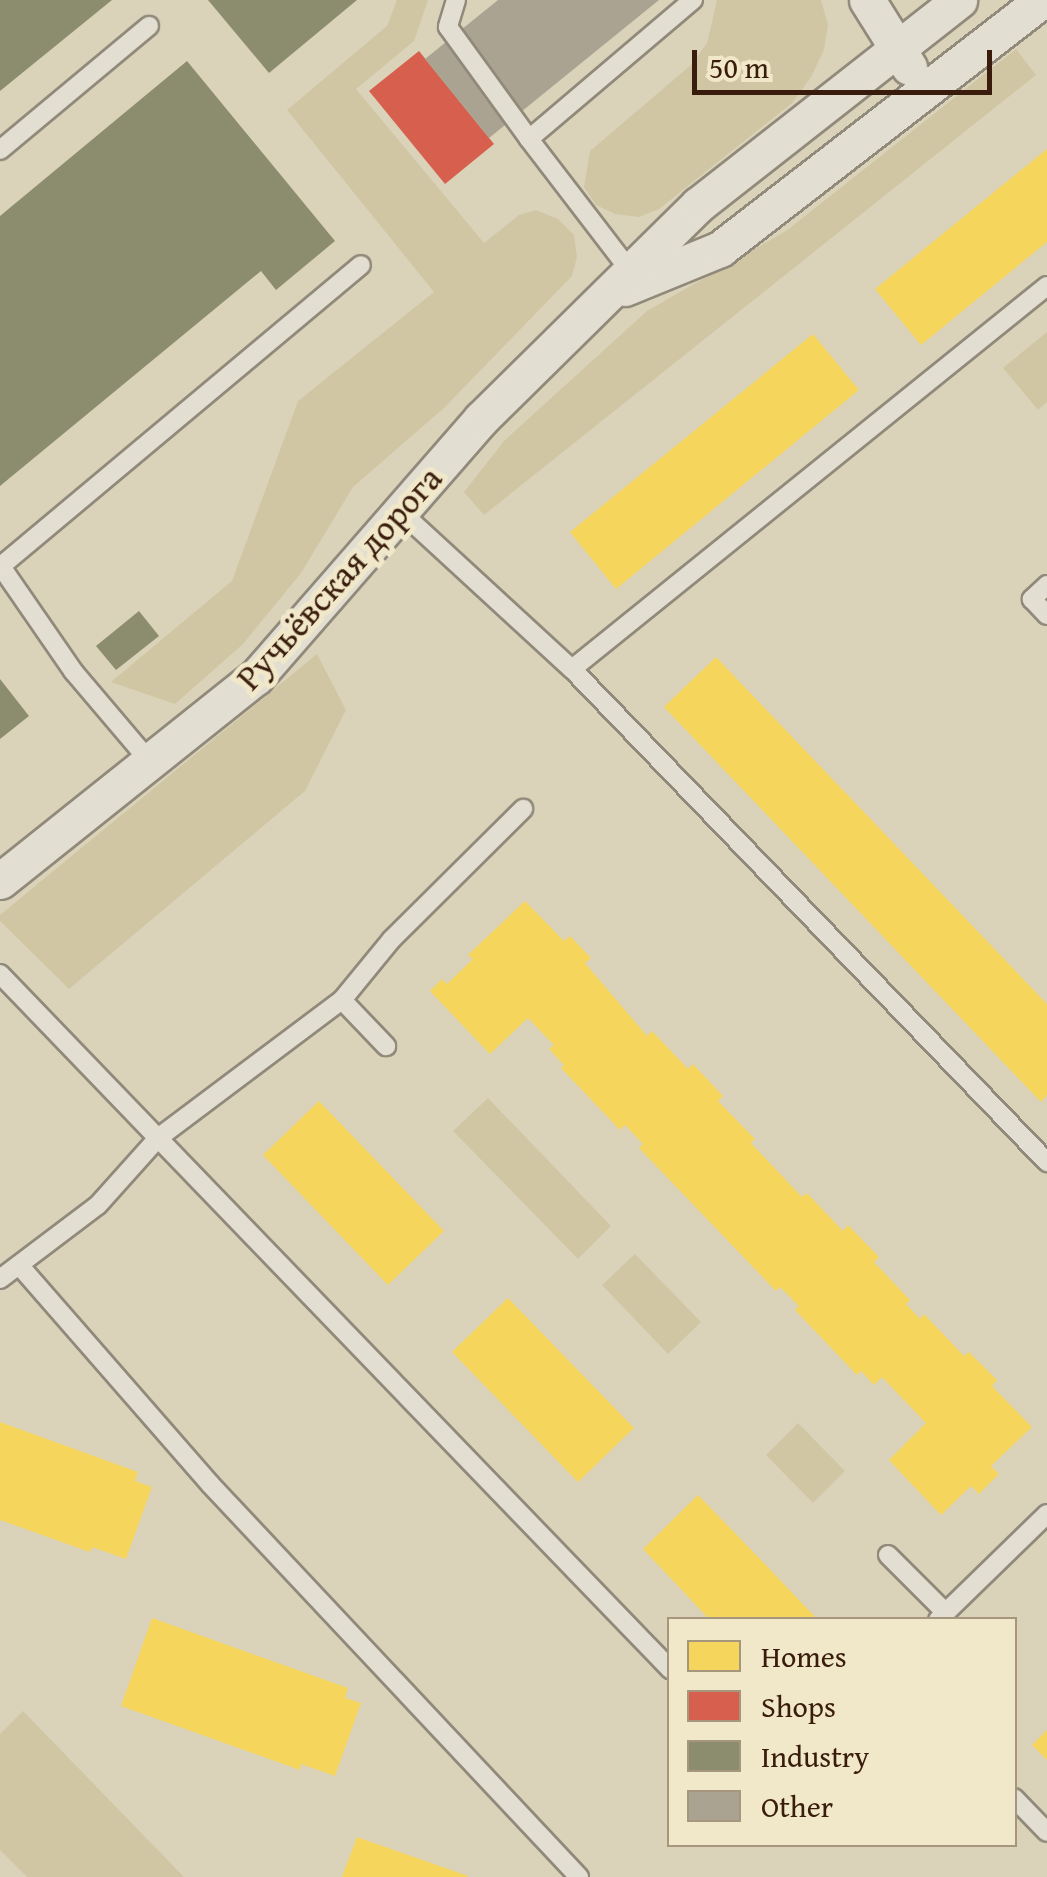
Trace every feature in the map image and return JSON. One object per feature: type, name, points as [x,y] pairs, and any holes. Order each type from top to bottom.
[{"type":"street","points":[[867,0],[926,90]]},
{"type":"street","name":"Ручьёвская дорога","points":[[0,881],[256,677],[481,419],[698,204],[959,0]]},
{"type":"street","name":"Ручьёвская дорога","points":[[622,283],[720,249],[1042,0]]},
{"type":"lane","points":[[456,0],[448,28],[529,140],[622,283]]},
{"type":"lane","points":[[529,140],[693,0]]},
{"type":"lane","points":[[0,150],[149,26]]},
{"type":"lane","points":[[151,763],[73,672],[0,565],[360,265]]},
{"type":"lane","points":[[572,669],[1047,286]]},
{"type":"lane","points":[[402,512],[572,669],[1047,1162]]},
{"type":"lane","points":[[1047,585],[1032,599],[1047,615]]},
{"type":"lane","points":[[0,1280],[98,1205],[158,1138],[342,1000],[392,939],[523,810]]},
{"type":"lane","points":[[0,974],[667,1667]]},
{"type":"lane","points":[[342,1000],[386,1046]]},
{"type":"lane","points":[[19,1265],[223,1498],[579,1877]]},
{"type":"lane","points":[[888,1555],[942,1616],[1047,1514]]},
{"type":"lane","points":[[1017,1801],[1047,1832]]},
{"type":"shaded area","points":[[397,0],[428,0],[414,41],[356,89],[484,243],[519,215],[536,210],[558,219],[574,235],[577,257],[572,276],[444,408],[353,487],[301,573],[243,644],[175,704],[111,682],[232,581],[298,401],[434,292],[287,110],[387,26]]},
{"type":"shaded area","points":[[717,0],[821,0],[828,25],[824,50],[811,77],[792,103],[659,209],[639,217],[615,214],[596,205],[584,187],[590,151],[691,65],[707,43]]},
{"type":"shaded area","points":[[1016,49],[1036,75],[484,515],[464,492],[504,441],[647,311],[786,231]]},
{"type":"shaded area","points":[[1047,332],[1047,402],[1038,410],[1003,368]]},
{"type":"shaded area","points":[[317,654],[346,710],[305,791],[69,989],[0,921],[0,915]]},
{"type":"shaded area","points":[[488,1098],[611,1226],[578,1259],[453,1131]]},
{"type":"shaded area","points":[[635,1254],[701,1322],[668,1354],[602,1285]]},
{"type":"shaded area","points":[[798,1423],[845,1471],[813,1503],[766,1455]]},
{"type":"shaded area","points":[[23,1711],[184,1877],[27,1877],[0,1850],[0,1734]]},
{"type":"building: Homes","points":[[1047,149],[1047,242],[921,345],[875,289]]},
{"type":"building: Homes","points":[[813,334],[859,390],[616,589],[570,532]]},
{"type":"building: Homes","points":[[716,657],[1047,1004],[1047,1095],[1041,1102],[664,707]]},
{"type":"building: Homes","points":[[525,901],[564,941],[570,936],[591,958],[585,963],[647,1036],[652,1031],[688,1069],[693,1064],[723,1096],[718,1101],[802,1197],[807,1193],[843,1231],[848,1225],[879,1257],[874,1262],[910,1300],[906,1304],[920,1319],[924,1314],[964,1356],[969,1352],[997,1380],[992,1386],[1032,1427],[991,1466],[999,1474],[979,1494],[971,1486],[941,1515],[889,1460],[926,1423],[882,1377],[874,1385],[861,1371],[857,1375],[795,1310],[799,1306],[780,1287],[776,1291],[639,1148],[643,1144],[625,1125],[620,1130],[561,1068],[564,1065],[549,1049],[554,1045],[528,1018],[490,1054],[430,991],[442,979],[447,984],[473,959],[468,955]]},
{"type":"building: Homes","points":[[319,1101],[444,1231],[388,1285],[263,1155]]},
{"type":"building: Homes","points":[[508,1298],[634,1428],[578,1482],[452,1352]]},
{"type":"building: Homes","points":[[0,1422],[138,1472],[135,1481],[152,1487],[126,1559],[92,1547],[90,1552],[0,1520]]},
{"type":"building: Homes","points":[[698,1495],[815,1617],[707,1617],[643,1549]]},
{"type":"building: Homes","points":[[152,1618],[348,1688],[345,1698],[361,1703],[335,1776],[301,1764],[300,1770],[121,1706]]},
{"type":"building: Homes","points":[[1047,1730],[1047,1760],[1032,1745]]},
{"type":"building: Homes","points":[[357,1837],[468,1876],[468,1877],[342,1877]]},
{"type":"building: Shops","points":[[419,51],[494,144],[445,184],[369,91]]},
{"type":"building: Industry","points":[[0,0],[112,0],[0,91]]},
{"type":"building: Industry","points":[[208,0],[357,0],[269,73]]},
{"type":"building: Industry","points":[[187,61],[335,241],[276,290],[261,271],[0,486],[0,216]]},
{"type":"building: Industry","points":[[139,611],[159,636],[116,670],[96,646]]},
{"type":"building: Industry","points":[[0,679],[29,716],[0,739]]},
{"type":"building: Other","points":[[498,0],[659,0],[489,138],[425,59]]}]
